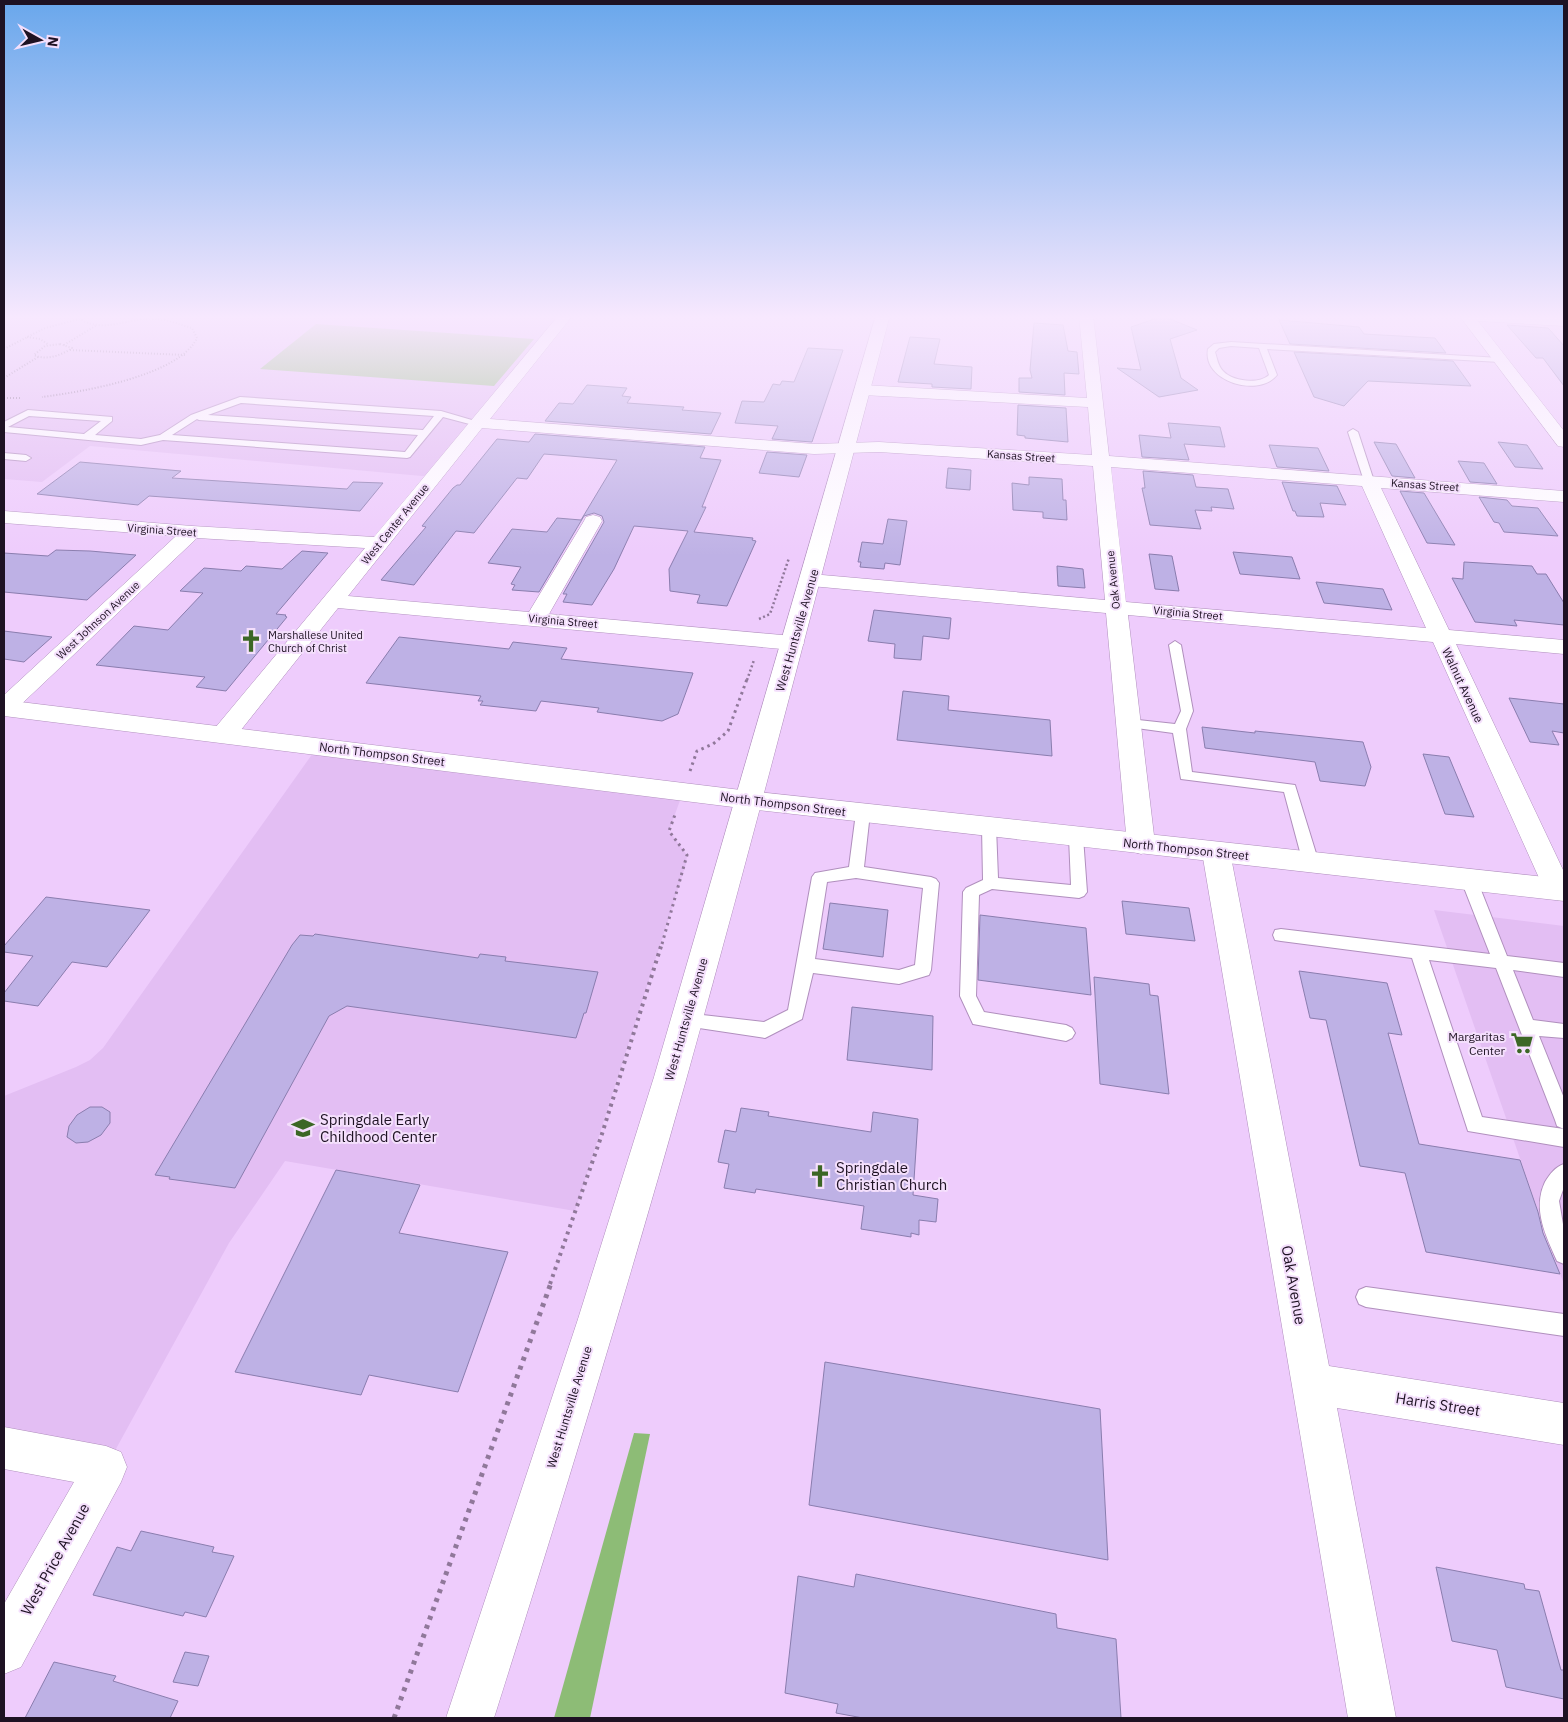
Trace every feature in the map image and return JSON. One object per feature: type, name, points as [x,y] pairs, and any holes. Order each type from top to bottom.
[{"type":"street","name":"West Center Avenue","points":[[224,734],[500,395]]},
{"type":"street","name":"West Huntsville Avenue","points":[[470,1718],[639,1184],[811,580],[861,395]]},
{"type":"street","points":[[958,395],[1094,403]]},
{"type":"street","name":"Oak Avenue","points":[[1093,395],[1141,844]]},
{"type":"street","points":[[1528,395],[1564,442]]},
{"type":"street","name":"Kansas Street","points":[[477,423],[814,449],[879,447],[1100,461],[1564,496]]},
{"type":"street","name":"Walnut Avenue","points":[[1369,481],[1440,636],[1561,890]]},
{"type":"street","name":"Virginia Street","points":[[4,518],[380,543]]},
{"type":"street","points":[[536,618],[593,521]]},
{"type":"street","name":"West Johnson Avenue","points":[[4,708],[192,532]]},
{"type":"street","name":"Virginia Street","points":[[811,580],[1564,647]]},
{"type":"street","name":"Virginia Street","points":[[333,601],[536,618],[793,643]]},
{"type":"street","name":"North Thompson Street","points":[[4,708],[749,800],[1561,890]]},
{"type":"street","name":"Oak Avenue","points":[[1216,852],[1372,1718]]},
{"type":"street","name":"Harris Street","points":[[1312,1384],[1564,1424]]},
{"type":"street","name":"West Price Avenue","points":[[4,1448],[106,1467],[4,1650]]},
{"type":"lane","points":[[163,437],[194,417],[240,400],[441,414],[477,423]]},
{"type":"lane","points":[[4,425],[28,413],[109,419],[86,437]]},
{"type":"lane","points":[[4,429],[141,442],[163,437],[407,455],[441,414]]},
{"type":"lane","points":[[194,417],[424,433]]},
{"type":"lane","points":[[1352,432],[1369,481]]},
{"type":"lane","points":[[4,456],[26,458]]},
{"type":"lane","points":[[1175,645],[1187,711],[1178,728],[1186,776],[1290,788],[1311,863]]},
{"type":"lane","points":[[1129,723],[1178,728]]},
{"type":"lane","points":[[856,872],[863,813]]},
{"type":"lane","points":[[989,827],[990,883]]},
{"type":"lane","points":[[1066,1033],[979,1019],[968,996],[971,892],[990,883],[1079,892],[1076,837]]},
{"type":"lane","points":[[685,1020],[765,1030],[796,1014],[820,877],[856,872],[931,883],[923,970],[899,977],[806,965]]},
{"type":"lane","points":[[1469,880],[1564,1120]]},
{"type":"lane","points":[[1281,935],[1564,970]]},
{"type":"lane","points":[[1418,952],[1475,1125],[1564,1138]]},
{"type":"lane","points":[[1527,1027],[1564,1031]]},
{"type":"lane","points":[[1564,1174],[1556,1180],[1548,1204],[1564,1254]]},
{"type":"lane","points":[[1366,1297],[1564,1325]]},
{"type":"path","points":[[42,397],[56,395]]},
{"type":"path","points":[[4,398],[24,398]]},
{"type":"path","points":[[394,1718],[504,1415],[588,1175],[658,955],[686,864],[687,855],[669,831],[697,751],[713,744],[728,731],[754,661],[753,653],[747,649],[758,619],[770,614],[792,551]]},
{"type":"shaded area","points":[[4,395],[500,395],[433,477],[90,446],[42,482],[4,479]]},
{"type":"shaded area","name":"Springdale Early Childhood Center","points":[[318,746],[683,792],[669,831],[687,855],[686,864],[575,1211],[285,1161],[229,1243],[106,1467],[4,1448],[4,1096],[76,1067],[90,1060],[103,1048]]},
{"type":"shaded area","name":"Margaritas Center","points":[[1434,910],[1564,926],[1564,1284],[1560,1274]]},
{"type":"green space","points":[[634,1433],[650,1434],[590,1718],[554,1718]]},
{"type":"building","points":[[579,395],[622,395],[631,397],[627,403],[684,407],[682,410],[721,413],[711,434],[545,421],[559,403],[573,404]]},
{"type":"building","points":[[767,395],[828,395],[812,442],[772,439],[778,426],[735,423],[742,401],[764,402]]},
{"type":"building","points":[[1313,395],[1354,395],[1344,406]]},
{"type":"building","points":[[1018,405],[1066,408],[1068,442],[1025,438],[1025,436],[1017,435]]},
{"type":"building","points":[[1168,423],[1220,427],[1225,447],[1184,444],[1189,460],[1142,457],[1139,435],[1171,438]]},
{"type":"building","points":[[535,434],[705,447],[700,458],[721,460],[702,507],[706,507],[694,532],[753,538],[752,540],[756,541],[727,606],[697,603],[700,595],[670,591],[669,569],[688,531],[634,526],[614,569],[592,605],[563,602],[567,594],[563,594],[604,522],[602,516],[594,513],[584,516],[539,592],[512,590],[515,585],[511,584],[521,567],[488,563],[512,529],[547,532],[557,518],[581,520],[617,460],[544,454],[527,479],[517,478],[474,533],[456,531],[414,585],[381,580],[426,527],[422,526],[453,488],[460,485],[497,439],[529,442]]},
{"type":"building","points":[[1374,442],[1396,444],[1415,478],[1392,476]]},
{"type":"building","points":[[1498,442],[1527,445],[1543,469],[1515,467]]},
{"type":"building","points":[[1269,445],[1318,448],[1329,471],[1277,467]]},
{"type":"building","points":[[767,452],[807,455],[799,477],[759,473]]},
{"type":"building","points":[[1458,461],[1484,463],[1497,484],[1470,482]]},
{"type":"building","points":[[80,462],[181,471],[172,478],[347,489],[353,482],[383,483],[360,511],[149,496],[138,505],[37,494]]},
{"type":"building","points":[[948,468],[971,470],[970,490],[946,488]]},
{"type":"building","points":[[1143,471],[1193,475],[1196,487],[1228,489],[1234,509],[1211,507],[1212,511],[1195,510],[1201,529],[1150,525],[1142,488],[1145,488]]},
{"type":"building","points":[[1029,477],[1062,479],[1063,500],[1066,500],[1067,520],[1043,518],[1043,512],[1013,510],[1012,483],[1029,485]]},
{"type":"building","points":[[1282,482],[1337,486],[1346,505],[1320,503],[1324,517],[1297,516],[1295,511],[1293,511]]},
{"type":"building","points":[[1400,491],[1424,493],[1455,545],[1427,543]]},
{"type":"building","points":[[1479,497],[1507,500],[1512,506],[1538,508],[1558,536],[1504,532],[1499,523],[1494,522]]},
{"type":"building","points":[[888,519],[907,521],[900,565],[885,563],[884,569],[860,567],[861,562],[858,562],[862,542],[883,544]]},
{"type":"building","points":[[56,550],[136,555],[87,600],[4,592],[4,553],[48,556]]},
{"type":"building","points":[[302,551],[328,553],[276,614],[286,615],[287,617],[226,691],[196,687],[205,677],[96,665],[134,626],[168,630],[203,593],[180,591],[204,568],[241,571],[246,566],[282,569]]},
{"type":"building","points":[[1233,552],[1292,557],[1300,579],[1240,574]]},
{"type":"building","points":[[1149,554],[1172,556],[1179,591],[1155,589]]},
{"type":"building","points":[[1464,562],[1532,566],[1537,574],[1546,574],[1564,603],[1564,625],[1514,620],[1517,626],[1475,622],[1452,578],[1463,579]]},
{"type":"building","points":[[1057,566],[1083,569],[1085,588],[1058,586]]},
{"type":"building","points":[[1316,582],[1383,589],[1392,610],[1324,603]]},
{"type":"building","points":[[874,610],[951,618],[949,639],[923,636],[921,660],[894,658],[895,644],[868,641]]},
{"type":"building","points":[[4,631],[52,637],[24,662],[4,659]]},
{"type":"building","points":[[399,637],[509,649],[513,642],[567,648],[561,659],[693,673],[678,714],[662,721],[597,712],[599,708],[541,701],[536,711],[480,705],[483,701],[478,701],[481,696],[366,683]]},
{"type":"building","points":[[903,691],[949,696],[948,710],[1050,720],[1052,756],[897,740]]},
{"type":"building","points":[[1509,698],[1564,704],[1564,733],[1552,731],[1559,745],[1530,742]]},
{"type":"building","points":[[1202,727],[1363,742],[1371,767],[1365,786],[1320,781],[1315,762],[1205,748]]},
{"type":"building","points":[[1423,754],[1449,757],[1474,817],[1445,814]]},
{"type":"building","points":[[46,897],[150,910],[107,967],[72,962],[38,1006],[4,1001],[4,993],[33,956],[4,952],[4,946]]},
{"type":"building","points":[[1122,901],[1189,908],[1195,941],[1126,934]]},
{"type":"building","points":[[830,903],[888,910],[883,957],[823,949]]},
{"type":"building","points":[[980,915],[1086,928],[1091,995],[978,980]]},
{"type":"building","points":[[315,934],[478,958],[480,954],[506,957],[505,961],[598,972],[586,1013],[584,1013],[576,1038],[347,1006],[329,1016],[235,1188],[169,1179],[170,1177],[155,1175],[292,945],[300,935],[313,936]]},
{"type":"building","points":[[1299,971],[1387,983],[1402,1035],[1388,1033],[1419,1144],[1520,1160],[1538,1212],[1543,1233],[1560,1274],[1426,1252],[1405,1173],[1360,1166],[1326,1020],[1310,1018]]},
{"type":"building","points":[[1094,977],[1149,984],[1150,995],[1158,996],[1169,1094],[1100,1084]]},
{"type":"building","points":[[852,1007],[933,1016],[932,1070],[847,1060]]},
{"type":"building","points":[[90,1107],[102,1107],[110,1112],[110,1123],[101,1135],[88,1142],[76,1143],[67,1137],[69,1126],[77,1115]]},
{"type":"building","name":"Springdale Christian Church","points":[[741,1108],[769,1112],[768,1116],[871,1132],[873,1112],[918,1119],[913,1195],[938,1199],[936,1222],[919,1220],[919,1235],[911,1233],[911,1237],[861,1229],[864,1206],[756,1189],[755,1193],[724,1188],[729,1164],[718,1162],[725,1130],[736,1132]]},
{"type":"building","points":[[336,1170],[420,1185],[399,1233],[508,1252],[458,1392],[369,1375],[361,1395],[235,1372]]},
{"type":"building","points":[[825,1362],[1100,1409],[1108,1560],[809,1505]]},
{"type":"building","points":[[141,1531],[214,1547],[212,1552],[234,1556],[206,1617],[185,1612],[183,1616],[93,1595],[117,1547],[131,1551]]},
{"type":"building","points":[[1436,1567],[1524,1584],[1525,1589],[1539,1591],[1561,1670],[1564,1670],[1564,1699],[1506,1687],[1497,1650],[1452,1641]]},
{"type":"building","points":[[856,1574],[1056,1614],[1057,1628],[1116,1639],[1121,1718],[863,1718],[836,1713],[838,1704],[785,1693],[798,1576],[854,1587]]},
{"type":"building","points":[[185,1652],[209,1656],[198,1686],[173,1682]]},
{"type":"building","points":[[54,1662],[116,1676],[113,1681],[178,1701],[170,1718],[25,1718]]},
{"type":"place","name":"Marshallese United Church of Christ","points":[[251,641]]},
{"type":"place","name":"Margaritas Center","points":[[1522,1043]]},
{"type":"place","name":"Springdale Early Childhood Center","points":[[303,1128]]},
{"type":"place","name":"Springdale Christian Church","points":[[820,1176]]}]
